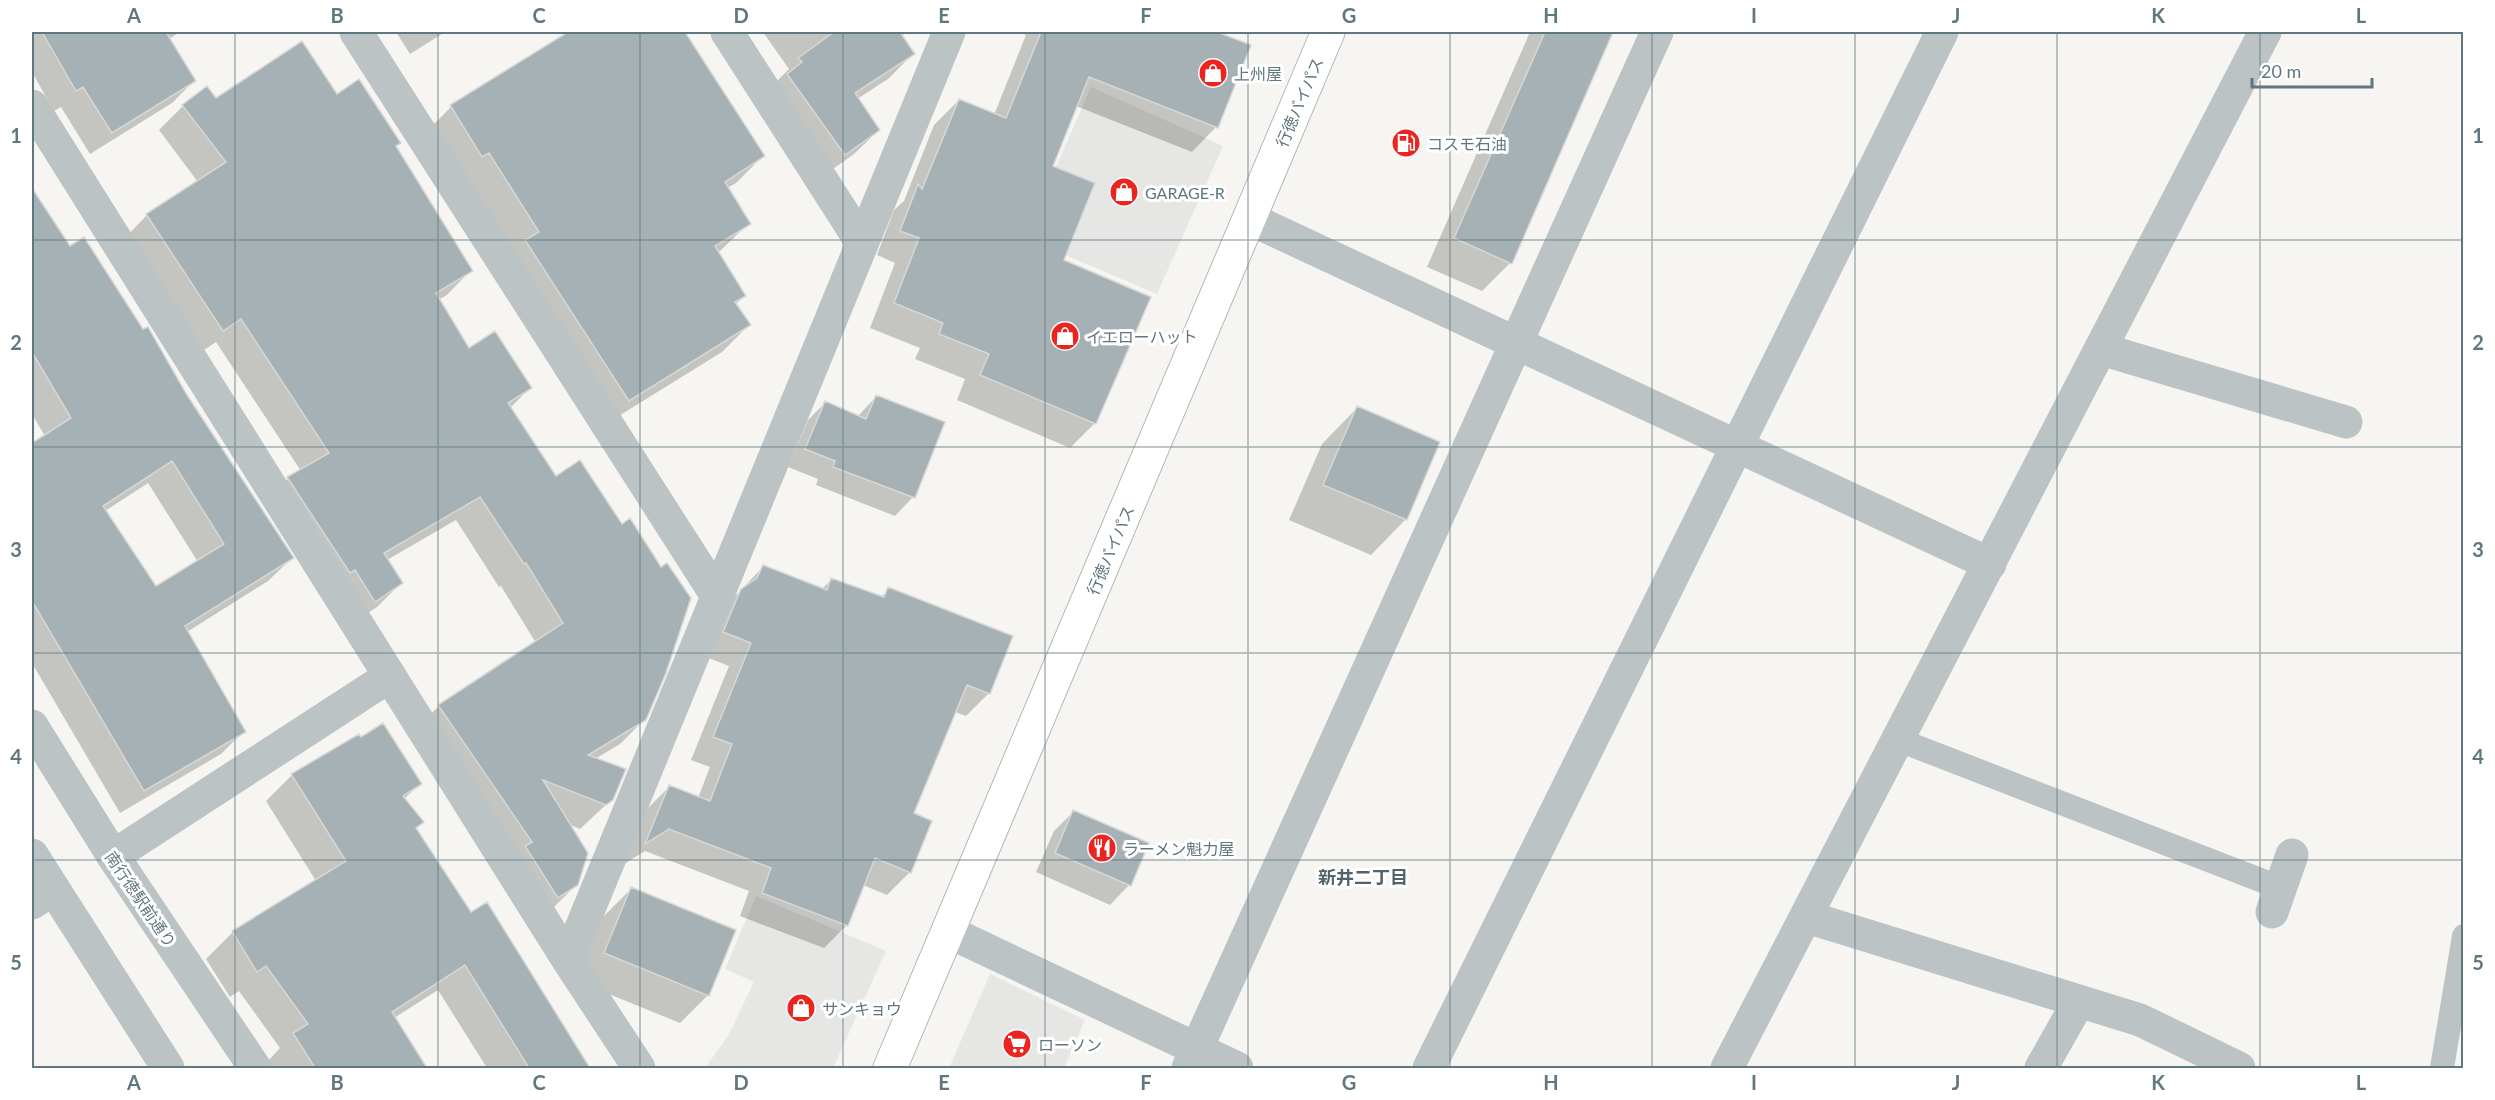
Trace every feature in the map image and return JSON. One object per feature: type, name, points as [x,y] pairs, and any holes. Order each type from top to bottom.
[{"type":"main road","name":"行徳バイパス","points":[[890,1068],[950,932],[1328,32]]},
{"type":"street","points":[[356,32],[717,596]]},
{"type":"street","points":[[727,32],[862,243]]},
{"type":"street","points":[[568,960],[949,32]]},
{"type":"street","points":[[1192,1059],[1657,32]]},
{"type":"street","points":[[1429,1068],[1942,32]]},
{"type":"street","points":[[1727,1068],[2265,32]]},
{"type":"street","points":[[32,106],[568,960],[639,1068]]},
{"type":"street","points":[[1250,219],[1990,564]]},
{"type":"street","points":[[2102,349],[2346,422]]},
{"type":"street","points":[[113,856],[390,676]]},
{"type":"street","name":"南行徳駅前通り","points":[[32,726],[113,856],[255,1068]]},
{"type":"street","points":[[32,855],[42,896],[168,1068]]},
{"type":"street","points":[[2277,900],[2292,855]]},
{"type":"street","points":[[1807,917],[2140,1020],[2239,1068]]},
{"type":"street","points":[[950,932],[1192,1059],[1237,1068]]},
{"type":"street","points":[[2041,1068],[2079,1000]]},
{"type":"lane","points":[[1899,740],[2277,900]]},
{"type":"lane","points":[[2442,1068],[2463,936]]},
{"type":"shaded area","name":"GARAGE-R","points":[[1091,87],[1223,146],[1157,294],[1025,238]]},
{"type":"shaded area","name":"サンキョウ","points":[[756,896],[886,951],[833,1068],[705,1068],[728,1036],[754,982],[725,969]]},
{"type":"shaded area","name":"ローソン","points":[[990,974],[1085,1020],[1064,1068],[949,1068]]},
{"type":"building","points":[[42,32],[166,32],[196,81],[112,133],[83,87],[76,91]]},
{"type":"building","points":[[568,32],[685,32],[765,156],[725,182],[751,224],[715,246],[746,296],[735,302],[751,325],[629,401],[525,240],[539,232],[489,153],[482,157],[450,105]]},
{"type":"building","points":[[834,32],[900,32],[915,54],[855,93],[880,130],[845,155],[787,74],[802,62],[798,58]]},
{"type":"building","points":[[1041,32],[1217,32],[1251,45],[1218,128],[1089,77],[1053,166],[1095,183],[1064,260],[1151,297],[1096,424],[980,375],[989,354],[939,334],[943,323],[894,303],[919,238],[900,231],[918,184],[922,189],[959,99],[1006,118]]},
{"type":"building","points":[[1545,32],[1613,32],[1512,264],[1454,238]]},
{"type":"building","points":[[302,41],[337,94],[359,79],[401,143],[396,146],[473,271],[436,293],[469,348],[495,331],[532,388],[508,403],[556,476],[580,460],[622,524],[630,518],[661,567],[667,563],[691,598],[666,673],[646,720],[588,755],[626,769],[613,800],[606,805],[543,780],[588,853],[578,885],[558,898],[525,846],[532,842],[438,705],[563,623],[526,563],[524,564],[480,497],[384,553],[403,583],[375,602],[355,570],[350,573],[287,477],[329,453],[241,319],[223,331],[146,214],[226,162],[182,105],[207,86],[216,98]]},
{"type":"building","points":[[32,188],[70,246],[84,237],[143,329],[148,327],[187,395],[294,558],[185,626],[246,732],[144,791],[32,601],[32,443],[71,418],[32,352]],"holes":[[[172,461],[224,544],[156,586],[103,506]]]},
{"type":"building","points":[[876,395],[945,422],[915,498],[833,467],[835,461],[805,449],[825,401],[866,419]]},
{"type":"building","points":[[1357,406],[1440,442],[1407,520],[1323,485]]},
{"type":"building","points":[[763,565],[827,590],[831,578],[884,597],[888,587],[1013,636],[990,694],[967,685],[914,813],[932,821],[911,873],[875,858],[848,926],[762,893],[771,868],[669,829],[645,844],[669,785],[710,801],[732,744],[713,737],[751,643],[723,632],[741,589],[757,578]]},
{"type":"building","points":[[383,723],[422,784],[403,796],[424,822],[416,828],[471,912],[487,902],[590,1068],[529,1068],[465,965],[392,1012],[427,1068],[315,1068],[293,1033],[308,1024],[266,966],[257,972],[232,931],[346,861],[291,774],[359,734],[361,737]]},
{"type":"building","name":"ラーメン魁力屋","points":[[1073,810],[1149,843],[1131,886],[1055,853]]},
{"type":"building","points":[[631,887],[736,930],[709,996],[604,953]]},
{"type":"place","name":"上州屋","points":[[1213,73]]},
{"type":"place","name":"コスモ石油","points":[[1406,143]]},
{"type":"place","name":"GARAGE-R","points":[[1124,192]]},
{"type":"place","name":"イエローハット","points":[[1065,336]]},
{"type":"place","name":"ラーメン魁力屋","points":[[1102,848]]},
{"type":"place","name":"サンキョウ","points":[[801,1008]]},
{"type":"place","name":"ローソン","points":[[1017,1044]]},
{"type":"district","name":"新井二丁目","points":[[1363,877]]}]
